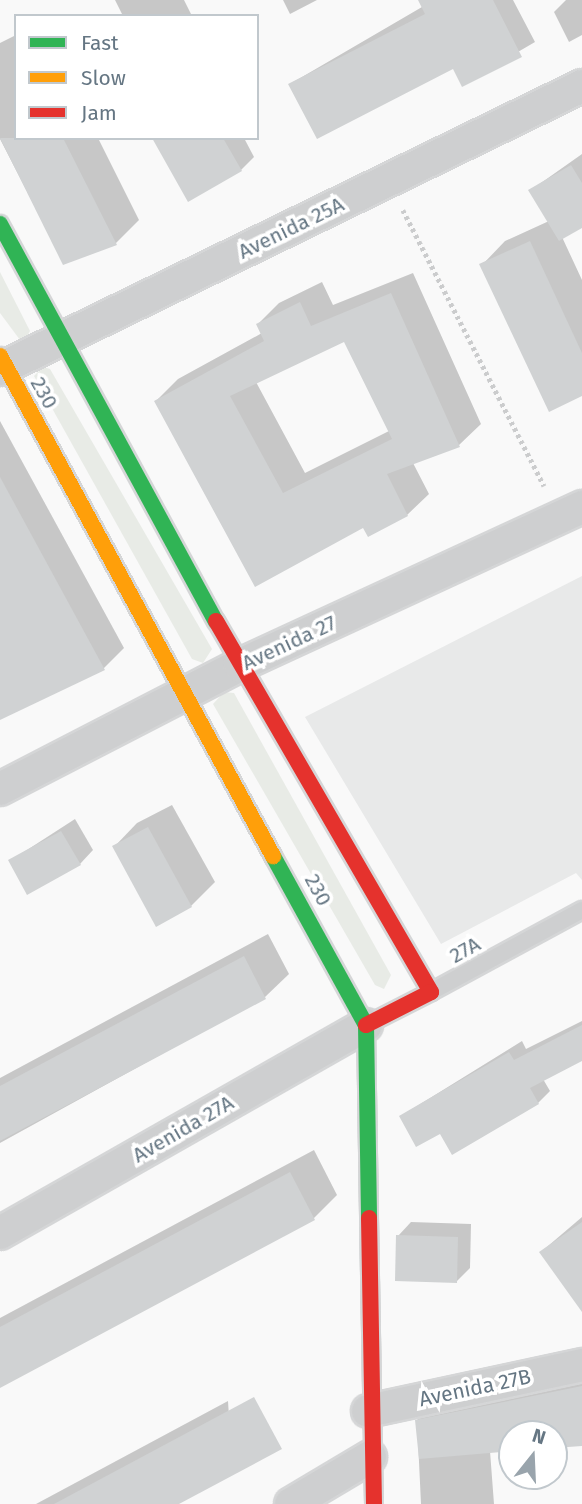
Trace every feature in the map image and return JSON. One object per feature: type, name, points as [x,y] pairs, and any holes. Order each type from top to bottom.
[{"type":"street","name":"Avenida 25A","points":[[2,364],[60,341],[582,86]]},
{"type":"street","name":"230","points":[[0,223],[60,341],[240,665],[431,992]]},
{"type":"street","name":"230","points":[[2,364],[188,693],[366,1025],[368,1412],[374,1504]]},
{"type":"street","name":"Avenida 27","points":[[0,789],[240,665],[571,512]]},
{"type":"street","name":"27A","points":[[366,1025],[431,992]]},
{"type":"street","name":"Avenida 27A","points":[[0,1233],[366,1025]]},
{"type":"street","name":"Avenida 27B","points":[[368,1412],[582,1364]]},
{"type":"street","points":[[291,1504],[370,1457]]},
{"type":"lane","name":"27A","points":[[431,992],[582,910]]},
{"type":"path","points":[[388,181],[571,512]]},
{"type":"shaded area","points":[[0,272],[30,331],[23,344],[0,313]]},
{"type":"shaded area","points":[[43,367],[50,369],[212,649],[203,663],[192,659],[34,376]]},
{"type":"shaded area","points":[[582,576],[582,880],[576,873],[441,944],[305,717]]},
{"type":"shaded area","points":[[224,692],[234,693],[391,975],[384,989],[375,985],[213,704]]},
{"type":"building","points":[[418,0],[493,0],[522,57],[462,87],[453,69],[317,139],[288,84],[425,14]]},
{"type":"building","points":[[0,138],[64,140],[117,245],[63,265]]},
{"type":"building","points":[[153,140],[224,140],[242,171],[188,202]]},
{"type":"building","points":[[571,165],[582,183],[582,228],[559,241],[528,190]]},
{"type":"building","points":[[530,241],[582,353],[582,396],[549,412],[479,264]]},
{"type":"building","points":[[391,293],[460,447],[387,474],[408,516],[368,537],[363,528],[255,587],[154,401],[264,341],[256,324],[300,302],[311,326]],"holes":[[[344,342],[392,439],[283,493],[230,396]]]},
{"type":"building","points":[[0,477],[105,670],[0,720]]},
{"type":"building","points":[[148,827],[192,907],[156,927],[112,846]]},
{"type":"building","points":[[61,831],[81,865],[27,895],[8,860]]},
{"type":"building","points":[[244,956],[266,999],[0,1141],[0,1086]]},
{"type":"building","points":[[582,1025],[582,1061],[530,1088],[539,1104],[452,1155],[440,1134],[416,1147],[399,1116],[509,1052],[514,1060]]},
{"type":"building","points":[[290,1172],[315,1220],[0,1388],[0,1327]]},
{"type":"building","points":[[582,1222],[582,1312],[539,1252]]},
{"type":"building","points":[[396,1235],[458,1237],[457,1283],[395,1281]]},
{"type":"building","points":[[582,1386],[582,1446],[568,1447],[568,1420],[498,1420],[498,1452],[419,1459],[415,1420]]},
{"type":"building","points":[[254,1397],[282,1449],[179,1504],[54,1504]]},
{"type":"traffic: fast","points":[[0,224],[216,621]]},
{"type":"traffic: fast","points":[[273,856],[366,1025],[369,1218]]},
{"type":"traffic: slow","points":[[0,356],[273,856]]},
{"type":"traffic: jam","points":[[216,621],[431,992],[366,1025]]},
{"type":"traffic: jam","points":[[369,1218],[374,1504]]}]
